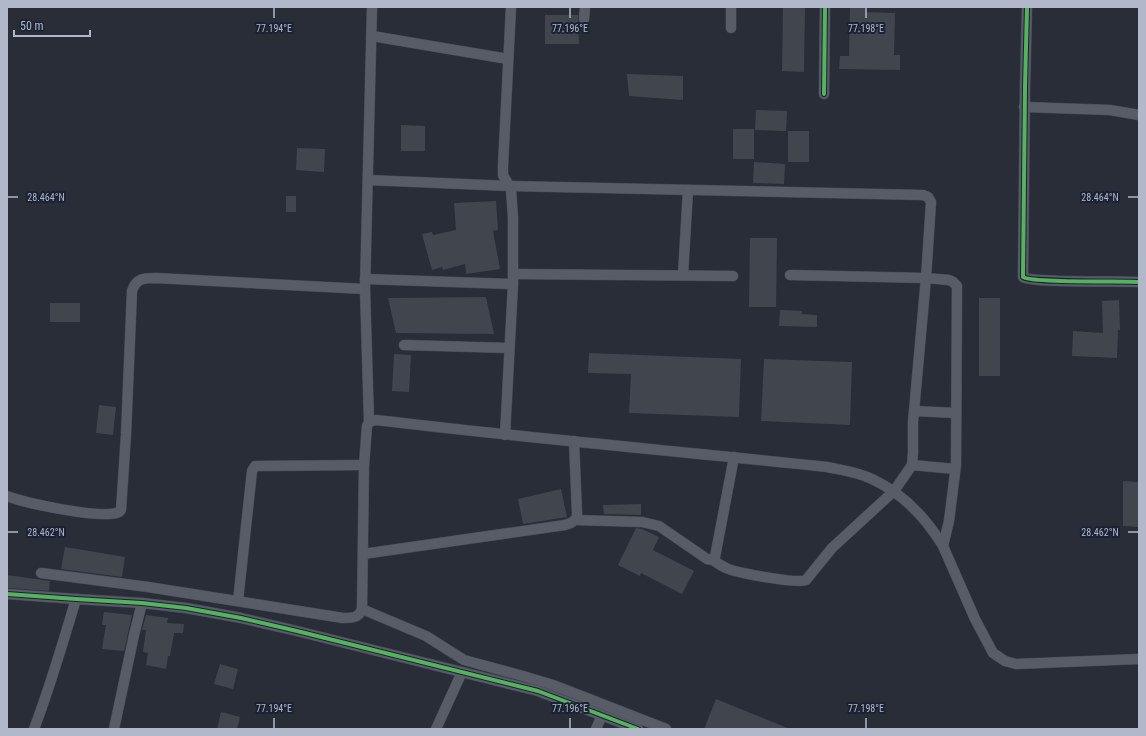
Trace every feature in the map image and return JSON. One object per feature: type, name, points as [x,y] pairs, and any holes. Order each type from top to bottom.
[{"type":"street","points":[[41,573],[238,601],[343,618],[357,616],[362,609],[364,465],[367,426],[369,422],[365,278],[372,7]]},
{"type":"street","points":[[505,435],[513,279],[514,218],[513,195],[503,173],[512,7]]},
{"type":"street","points":[[584,7],[584,19]]},
{"type":"street","points":[[731,7],[731,28]]},
{"type":"street","points":[[824,94],[825,7]]},
{"type":"street","points":[[1027,7],[1024,106],[1023,277],[1026,279],[1042,280],[1139,282]]},
{"type":"street","points":[[372,36],[508,59]]},
{"type":"street","points":[[1024,106],[1110,110],[1139,115]]},
{"type":"street","points":[[363,554],[564,525],[575,520],[642,522],[659,526],[707,559],[713,560],[731,570],[789,581],[806,580],[832,548],[894,491],[912,465],[914,411],[931,202],[928,197],[923,195],[510,186],[368,180]]},
{"type":"street","points":[[683,275],[688,190]]},
{"type":"street","points":[[365,278],[513,279],[683,275],[733,276]]},
{"type":"street","points":[[790,275],[926,278],[949,280],[956,284],[958,289],[955,469],[949,521],[944,546]]},
{"type":"street","points":[[7,496],[27,502],[82,512],[112,515],[121,510],[126,435],[132,291],[137,281],[156,278],[365,289]]},
{"type":"street","points":[[404,345],[510,348]]},
{"type":"street","points":[[914,411],[956,413]]},
{"type":"street","points":[[369,422],[376,420],[505,435],[827,467],[849,471],[871,478],[894,491],[920,515],[935,533],[944,546],[975,619],[994,653],[998,657],[1016,664],[1139,659]]},
{"type":"street","points":[[574,441],[577,514],[575,520]]},
{"type":"street","points":[[713,560],[715,557],[734,457]]},
{"type":"street","points":[[238,601],[252,472],[255,466],[364,465]]},
{"type":"street","points":[[912,465],[955,469]]},
{"type":"street","points":[[7,594],[76,600],[142,603],[186,608],[241,618],[538,691],[638,729]]},
{"type":"street","points":[[34,729],[58,660],[76,600]]},
{"type":"street","points":[[114,729],[142,603]]},
{"type":"street","points":[[362,609],[426,636],[464,660],[553,685],[666,729]]},
{"type":"street","points":[[436,729],[462,672]]},
{"type":"street","points":[[596,729],[602,715]]},
{"type":"building","points":[[783,7],[805,7],[804,72],[782,71]]},
{"type":"building","points":[[850,7],[865,7],[865,12],[895,13],[894,55],[900,55],[900,70],[839,69],[840,56],[849,56]]},
{"type":"building","points":[[545,15],[578,15],[579,44],[545,44]]},
{"type":"building","points":[[627,74],[683,76],[683,100],[629,96]]},
{"type":"building","points":[[756,110],[787,111],[786,131],[755,130]]},
{"type":"building","points":[[401,125],[425,126],[425,151],[401,151]]},
{"type":"building","points":[[733,129],[754,129],[754,159],[733,159]]},
{"type":"building","points":[[788,131],[809,131],[809,162],[788,162]]},
{"type":"building","points":[[297,148],[325,149],[324,172],[296,170]]},
{"type":"building","points":[[754,162],[785,164],[784,184],[753,183]]},
{"type":"building","points":[[286,196],[296,196],[296,212],[286,212]]},
{"type":"building","points":[[496,201],[498,230],[493,231],[500,269],[466,274],[465,264],[443,270],[442,267],[432,270],[422,234],[432,232],[433,235],[456,230],[454,203]]},
{"type":"building","points":[[750,238],[777,238],[776,307],[749,307]]},
{"type":"building","points":[[486,297],[494,334],[396,333],[388,298]]},
{"type":"building","points":[[979,298],[1000,298],[1000,376],[979,376]]},
{"type":"building","points":[[1119,300],[1120,330],[1118,330],[1117,358],[1072,356],[1073,331],[1103,333],[1102,301]]},
{"type":"building","points":[[50,303],[80,303],[80,322],[50,322]]},
{"type":"building","points":[[780,310],[802,311],[802,314],[817,315],[817,327],[779,326]]},
{"type":"building","points":[[589,353],[741,359],[739,417],[629,413],[631,374],[588,373]]},
{"type":"building","points":[[394,354],[411,355],[409,392],[392,391]]},
{"type":"building","points":[[764,359],[852,362],[850,425],[761,421]]},
{"type":"building","points":[[99,405],[116,407],[113,435],[96,433]]},
{"type":"building","points":[[1123,481],[1139,482],[1139,527],[1123,526]]},
{"type":"building","points":[[561,489],[567,517],[523,524],[518,499]]},
{"type":"building","points":[[641,504],[641,515],[604,514],[603,505]]},
{"type":"building","points":[[636,528],[642,529],[659,537],[653,550],[694,571],[682,594],[641,573],[640,576],[618,565]]},
{"type":"building","points":[[65,547],[125,557],[122,577],[61,569]]},
{"type":"building","points":[[7,575],[50,581],[49,591],[7,588]]},
{"type":"building","points":[[104,612],[132,615],[124,651],[102,649],[106,625],[102,625]]},
{"type":"building","points":[[146,615],[168,618],[167,623],[184,624],[183,633],[174,633],[166,669],[146,665],[148,653],[143,652],[146,630],[142,630]]},
{"type":"building","points":[[220,664],[238,669],[233,689],[214,684]]},
{"type":"building","points":[[716,699],[790,729],[704,729]]},
{"type":"building","points":[[221,712],[240,717],[237,729],[217,729]]},
{"type":"cycle path","points":[[824,94],[825,7]]},
{"type":"cycle path","points":[[1027,7],[1023,277],[1030,279],[1059,281],[1139,282]]},
{"type":"cycle path","points":[[7,594],[142,603],[186,608],[241,618],[538,691],[638,729]]}]
